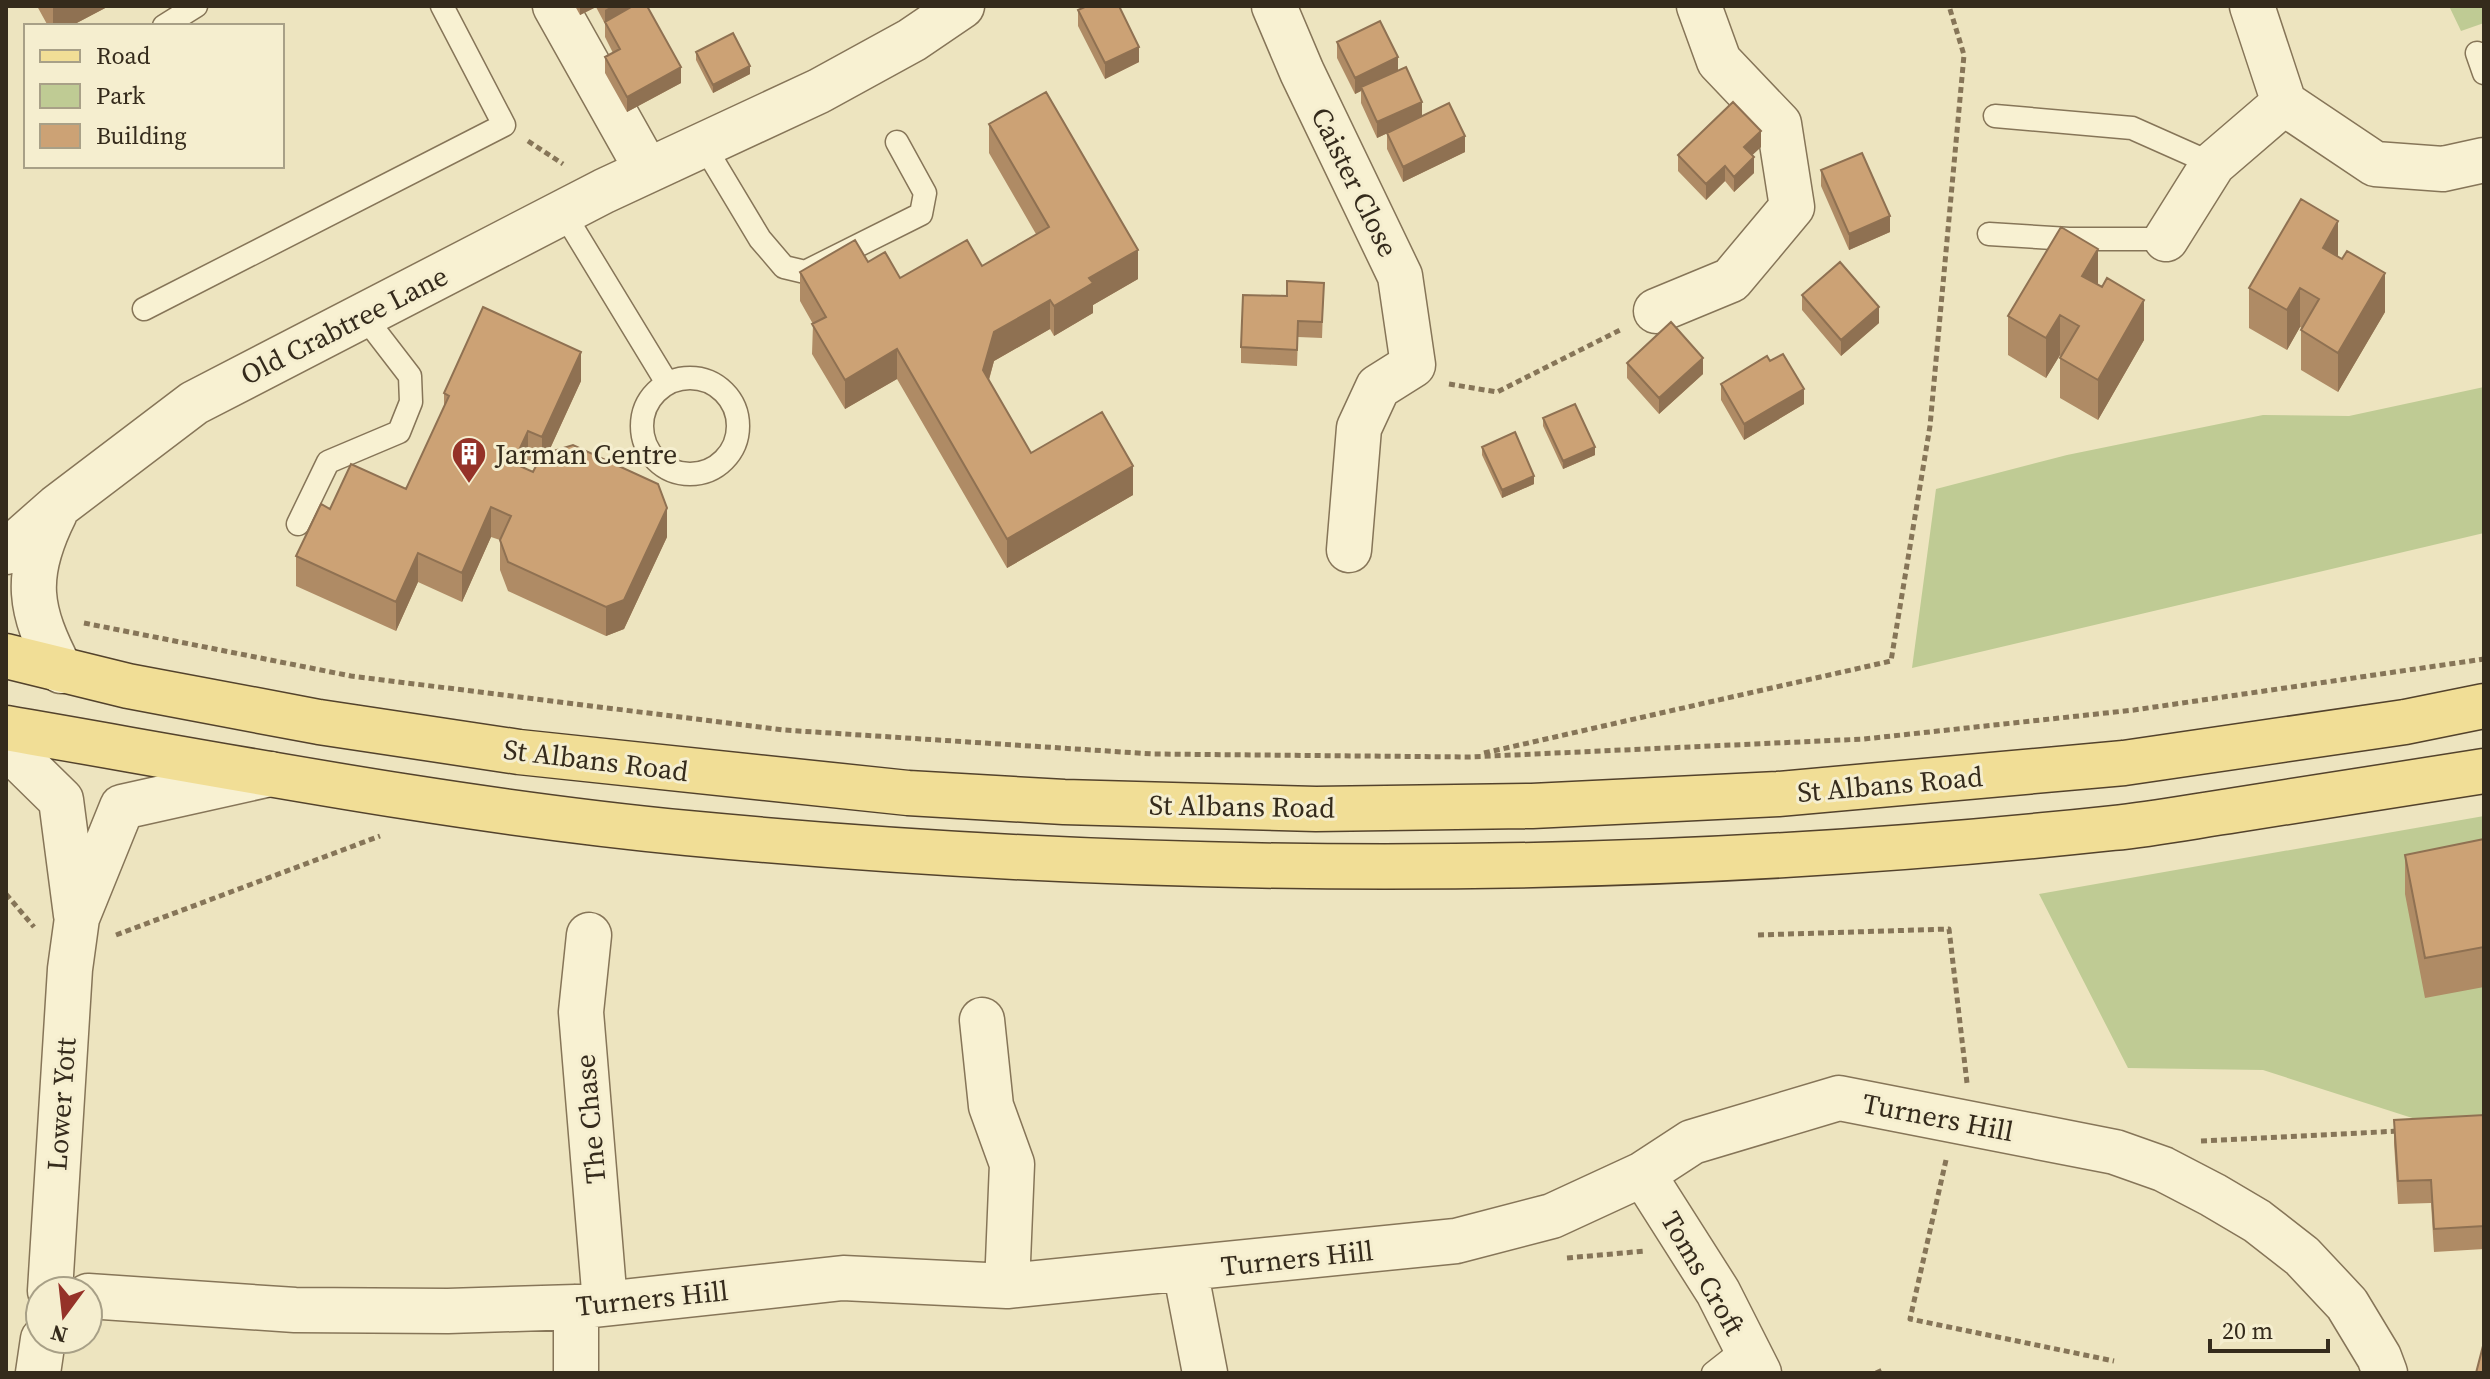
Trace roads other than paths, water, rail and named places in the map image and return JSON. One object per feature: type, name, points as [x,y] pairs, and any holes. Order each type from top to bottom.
[{"type":"main road","name":"St Albans Road","points":[[6,656],[128,686],[319,722],[519,752],[924,794],[1064,802],[1316,809],[1532,806],[1778,794],[2124,763],[2405,722],[2484,706]]},
{"type":"main road","name":"St Albans Road","points":[[6,728],[391,796],[710,835],[907,852],[1062,861],[1336,868],[1527,866],[1796,856],[2117,828],[2484,771]]},
{"type":"street","points":[[555,6],[647,170]]},
{"type":"street","name":"Old Crabtree Lane","points":[[6,552],[57,507],[194,403],[604,191],[819,91],[912,40],[962,6]]},
{"type":"street","name":"Caister Close","points":[[1274,6],[1302,72],[1400,276],[1413,365],[1378,387],[1359,428],[1349,550]]},
{"type":"street","points":[[1656,311],[1731,280],[1792,207],[1779,124],[1719,61],[1699,6]]},
{"type":"street","points":[[2252,6],[2284,103],[2375,164],[2443,169],[2484,160]]},
{"type":"street","points":[[2166,239],[2213,164],[2284,103]]},
{"type":"street","name":"Old Crabtree Lane","points":[[57,507],[43,538],[33,577],[35,610],[44,639],[61,671]]},
{"type":"street","name":"Lower Yott","points":[[6,746],[61,800],[77,918]]},
{"type":"street","name":"Lower Yott","points":[[51,1275],[70,969],[77,918],[122,807],[272,774]]},
{"type":"street","name":"The Chase","points":[[576,1373],[590,1305],[581,1012],[589,935]]},
{"type":"street","points":[[982,1020],[991,1106],[1012,1164],[1007,1286]]},
{"type":"street","name":"Turners Hill","points":[[104,1297],[295,1310],[448,1311],[590,1305],[843,1278],[1007,1286],[1456,1241],[1552,1216],[1643,1174],[1692,1142],[1839,1098],[2115,1152],[2163,1169],[2257,1221],[2302,1256],[2347,1304],[2379,1357],[2385,1373]]},
{"type":"street","name":"Toms Croft","points":[[1643,1174],[1718,1292],[1739,1364]]},
{"type":"street","points":[[1185,1269],[1205,1373]]},
{"type":"lane","points":[[167,24],[196,6]]},
{"type":"lane","points":[[144,309],[504,125],[442,6]]},
{"type":"lane","points":[[1995,116],[2132,128],[2213,164]]},
{"type":"lane","points":[[703,144],[760,239],[784,267],[805,272],[921,214],[925,193],[897,142]]},
{"type":"lane","points":[[563,212],[667,383]]},
{"type":"lane","points":[[1989,234],[2069,239],[2166,239]]},
{"type":"lane","points":[[298,524],[328,462],[399,432],[411,402],[410,376],[363,315]]},
{"type":"lane","points":[[697,378],[724,392],[732,404],[738,419],[733,448],[712,469],[696,474],[679,473],[664,467],[652,456],[644,441],[641,424],[645,408],[654,394],[667,383],[697,378]]},
{"type":"place","name":"Jarman Centre","points":[[469,485]]}]
